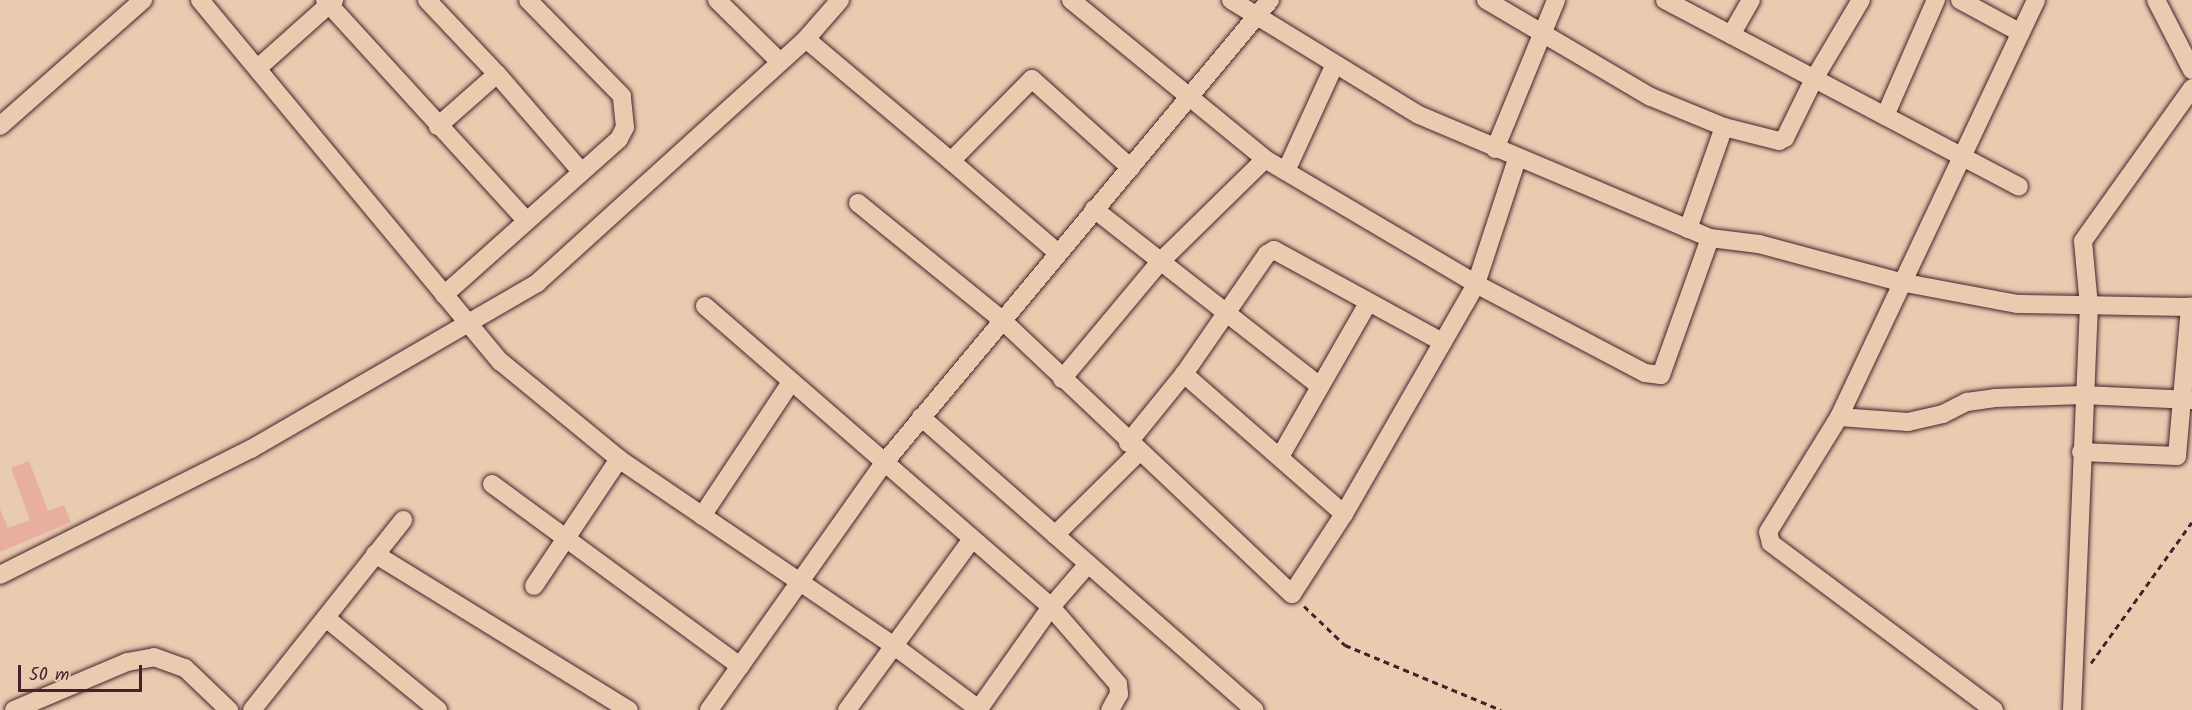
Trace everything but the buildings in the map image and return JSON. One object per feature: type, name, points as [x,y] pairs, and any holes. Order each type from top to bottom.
[{"type":"street","points":[[3,118],[143,0]]},
{"type":"street","points":[[200,0],[259,67],[467,324],[542,398],[619,459],[893,645],[979,710],[1051,607],[1088,564]]},
{"type":"street","points":[[428,0],[497,74],[580,170]]},
{"type":"street","points":[[444,296],[580,170],[619,139],[625,127],[625,104],[528,0]]},
{"type":"street","points":[[0,575],[251,449],[467,324],[565,261],[806,39],[840,0]]},
{"type":"street","points":[[1071,0],[1190,101],[1264,159],[1476,284],[1657,376],[1710,238]]},
{"type":"street","points":[[1231,0],[1334,66],[1419,114],[1517,159],[1710,238],[1759,244],[1900,282],[2018,304],[2191,307],[2188,400],[2179,452],[2174,458],[2081,452]]},
{"type":"street","points":[[709,710],[884,463],[1094,209],[1190,101],[1270,0]]},
{"type":"street","points":[[1486,0],[1651,98],[1724,127],[1779,141],[1785,138],[1814,79],[1861,0]]},
{"type":"street","points":[[1495,149],[1540,30],[1556,0]]},
{"type":"street","points":[[1665,0],[2019,187]]},
{"type":"street","points":[[1731,35],[1751,0]]},
{"type":"street","points":[[1885,116],[1936,0]]},
{"type":"street","points":[[1960,0],[2020,33]]},
{"type":"street","points":[[1994,710],[1771,543],[1768,532],[1839,417],[1900,282],[2036,0]]},
{"type":"street","points":[[2156,0],[2192,70]]},
{"type":"street","points":[[259,67],[329,1],[438,126],[526,220]]},
{"type":"street","points":[[728,3],[780,62]]},
{"type":"street","points":[[806,39],[1058,253]]},
{"type":"street","points":[[1286,171],[1334,66]]},
{"type":"street","points":[[438,126],[497,74]]},
{"type":"street","points":[[951,161],[1032,79],[1131,168]]},
{"type":"street","points":[[2072,710],[2083,394],[2089,306],[2081,256],[2087,232],[2192,88]]},
{"type":"street","points":[[1688,229],[1724,127]]},
{"type":"street","points":[[1062,379],[1160,262],[1264,159]]},
{"type":"street","points":[[858,203],[1002,320],[1292,594],[1344,514],[1476,284],[1517,159]]},
{"type":"street","points":[[1094,209],[1320,386]]},
{"type":"street","points":[[1055,535],[1134,447],[1274,250],[1442,342]]},
{"type":"street","points":[[1281,455],[1368,303]]},
{"type":"street","points":[[705,306],[1051,607],[1118,684],[1119,694],[1110,710]]},
{"type":"street","points":[[1184,374],[1281,455],[1344,514]]},
{"type":"street","points":[[702,516],[791,382]]},
{"type":"street","points":[[1839,417],[1908,422],[1943,414],[1967,402],[2083,394],[2188,400]]},
{"type":"street","points":[[921,417],[1254,710]]},
{"type":"street","points":[[534,586],[619,459]]},
{"type":"street","points":[[492,484],[740,666]]},
{"type":"street","points":[[252,710],[403,520]]},
{"type":"street","points":[[847,710],[972,539]]},
{"type":"street","points":[[375,554],[629,710]]},
{"type":"street","points":[[326,618],[438,710]]},
{"type":"street","points":[[14,710],[127,662],[154,657],[185,668],[229,710]]},
{"type":"path","points":[[2075,675],[2095,661],[2192,522]]},
{"type":"path","points":[[1292,594],[1345,645],[1501,710]]}]
